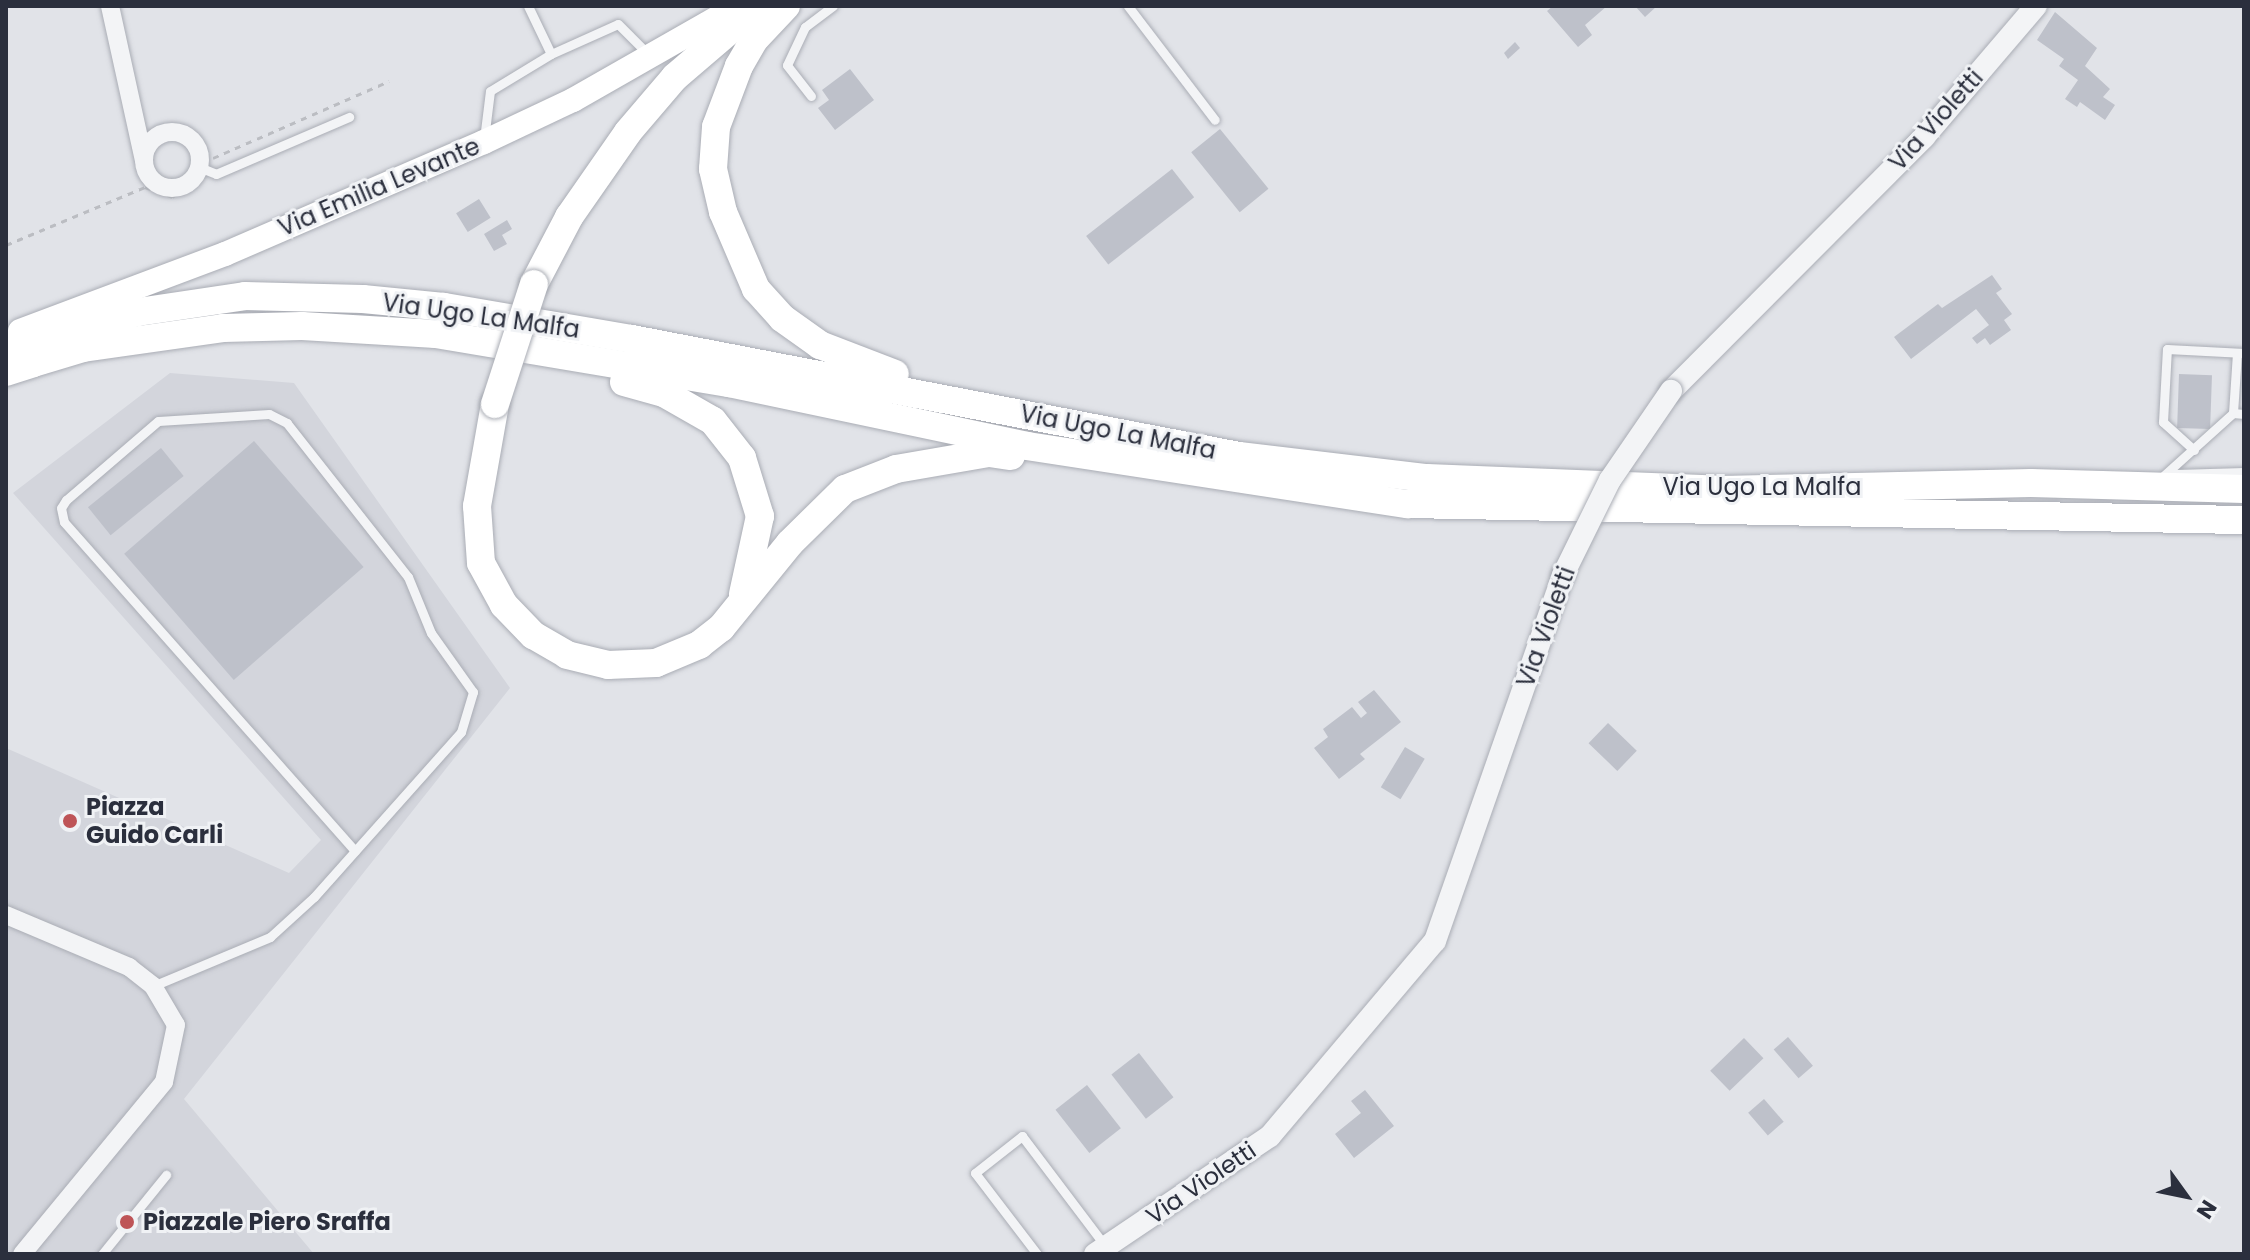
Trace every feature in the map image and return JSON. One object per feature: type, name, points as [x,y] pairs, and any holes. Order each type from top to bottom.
[{"type":"highway","points":[[758,6],[675,77],[636,122],[569,217],[534,284],[495,404],[479,487],[477,545],[491,584],[525,628],[567,655],[633,666],[656,663],[699,645],[737,610],[790,543],[845,489],[896,469],[989,453],[1355,507],[1408,504]]},
{"type":"highway","points":[[786,6],[746,53],[716,127],[713,169],[723,212],[756,289],[782,318],[832,350],[893,373],[1004,397],[1028,414]]},
{"type":"highway","name":"Via Ugo La Malfa","points":[[16,352],[138,312],[245,296],[363,299],[460,309],[1239,456],[1427,478],[1720,490],[1929,485],[2244,489]]},
{"type":"highway","name":"Via Ugo La Malfa","points":[[16,352],[83,348],[223,328],[302,326],[436,334],[729,383],[1027,446],[1408,504],[1655,513],[2244,520]]},
{"type":"highway","points":[[436,334],[664,393],[713,421],[742,458],[760,516],[754,561],[737,610]]},
{"type":"main road","name":"Via Emilia Levante","points":[[16,352],[225,254],[484,142],[651,57],[738,6]]},
{"type":"street","points":[[110,6],[131,108],[150,176],[173,188],[189,182],[199,167],[194,142],[180,133],[163,133],[131,108]]},
{"type":"street","name":"Via Violetti","points":[[1100,1250],[1270,1136],[1435,941],[1563,575],[1610,480],[1671,391],[1924,137],[2036,6]]},
{"type":"street","points":[[144,160],[149,144],[163,133]]},
{"type":"street","points":[[6,915],[15,929],[129,967],[153,986],[176,1025],[164,1082],[22,1254]]},
{"type":"lane","points":[[528,6],[551,54]]},
{"type":"lane","points":[[811,96],[787,65],[805,27],[833,6]]},
{"type":"lane","points":[[1128,6],[1215,120]]},
{"type":"lane","points":[[484,142],[490,91],[551,54],[618,24],[651,57]]},
{"type":"lane","points":[[199,167],[216,174],[349,117]]},
{"type":"lane","points":[[1929,485],[1985,474],[2154,481],[2168,474],[2239,414],[2240,353],[2167,349],[2163,422],[2194,450]]},
{"type":"lane","points":[[153,986],[270,937],[355,851],[461,732],[473,692],[431,633],[408,577],[287,423],[269,414],[158,421],[66,500],[61,508],[64,522],[355,851]]},
{"type":"lane","points":[[2168,474],[2244,472]]},
{"type":"lane","points":[[1037,1254],[975,1173],[1022,1136],[1100,1250]]},
{"type":"lane","points":[[102,1254],[166,1175]]},
{"type":"shaded area","points":[[170,373],[294,383],[510,688],[184,1099],[314,1254],[6,1254],[6,748],[289,873],[321,840],[13,493]]},
{"type":"building","points":[[1553,6],[1607,6],[1585,25],[1592,35],[1578,47],[1547,11]]},
{"type":"building","points":[[1635,6],[1657,6],[1645,17]]},
{"type":"building","points":[[2055,12],[2097,48],[2085,66],[2110,89],[2103,97],[2115,105],[2105,120],[2080,102],[2077,107],[2065,99],[2078,80],[2059,66],[2064,59],[2037,40]]},
{"type":"building","points":[[1515,42],[1520,48],[1508,59],[1504,53]]},
{"type":"building","points":[[850,69],[874,100],[835,130],[818,108],[829,100],[822,90]]},
{"type":"building","points":[[1220,129],[1268,189],[1240,212],[1191,152]]},
{"type":"building","points":[[1172,169],[1194,197],[1108,264],[1086,236]]},
{"type":"building","points":[[479,199],[491,218],[468,232],[456,213]]},
{"type":"building","points":[[507,220],[512,229],[502,235],[507,244],[494,251],[484,234]]},
{"type":"building","points":[[1992,275],[2002,289],[1996,293],[2012,314],[2004,320],[2011,330],[1990,345],[1985,338],[1977,344],[1972,338],[1989,325],[1976,309],[1911,359],[1894,337],[1938,304],[1942,308]]},
{"type":"building","points":[[2179,374],[2212,375],[2210,429],[2177,428]]},
{"type":"building","points":[[254,441],[364,567],[234,680],[124,554]]},
{"type":"building","points":[[161,448],[184,476],[111,535],[88,507]]},
{"type":"building","points":[[1374,690],[1401,722],[1360,754],[1365,759],[1339,779],[1314,748],[1328,737],[1323,729],[1352,707],[1361,718],[1367,713],[1358,702]]},
{"type":"building","points":[[1608,723],[1637,751],[1617,771],[1589,743]]},
{"type":"building","points":[[1405,747],[1425,759],[1401,799],[1381,787]]},
{"type":"building","points":[[1788,1037],[1813,1066],[1799,1078],[1774,1049]]},
{"type":"building","points":[[1744,1038],[1763,1058],[1730,1091],[1710,1071]]},
{"type":"building","points":[[1139,1053],[1173,1097],[1146,1119],[1111,1075]]},
{"type":"building","points":[[1087,1085],[1121,1128],[1089,1153],[1055,1110]]},
{"type":"building","points":[[1365,1090],[1394,1126],[1354,1158],[1335,1134],[1361,1113],[1351,1101]]},
{"type":"building","points":[[1764,1099],[1784,1122],[1768,1135],[1748,1113]]},
{"type":"place","name":"Piazza Guido Carli","points":[[70,821]]},
{"type":"place","name":"Piazzale Piero Sraffa","points":[[127,1222]]}]
